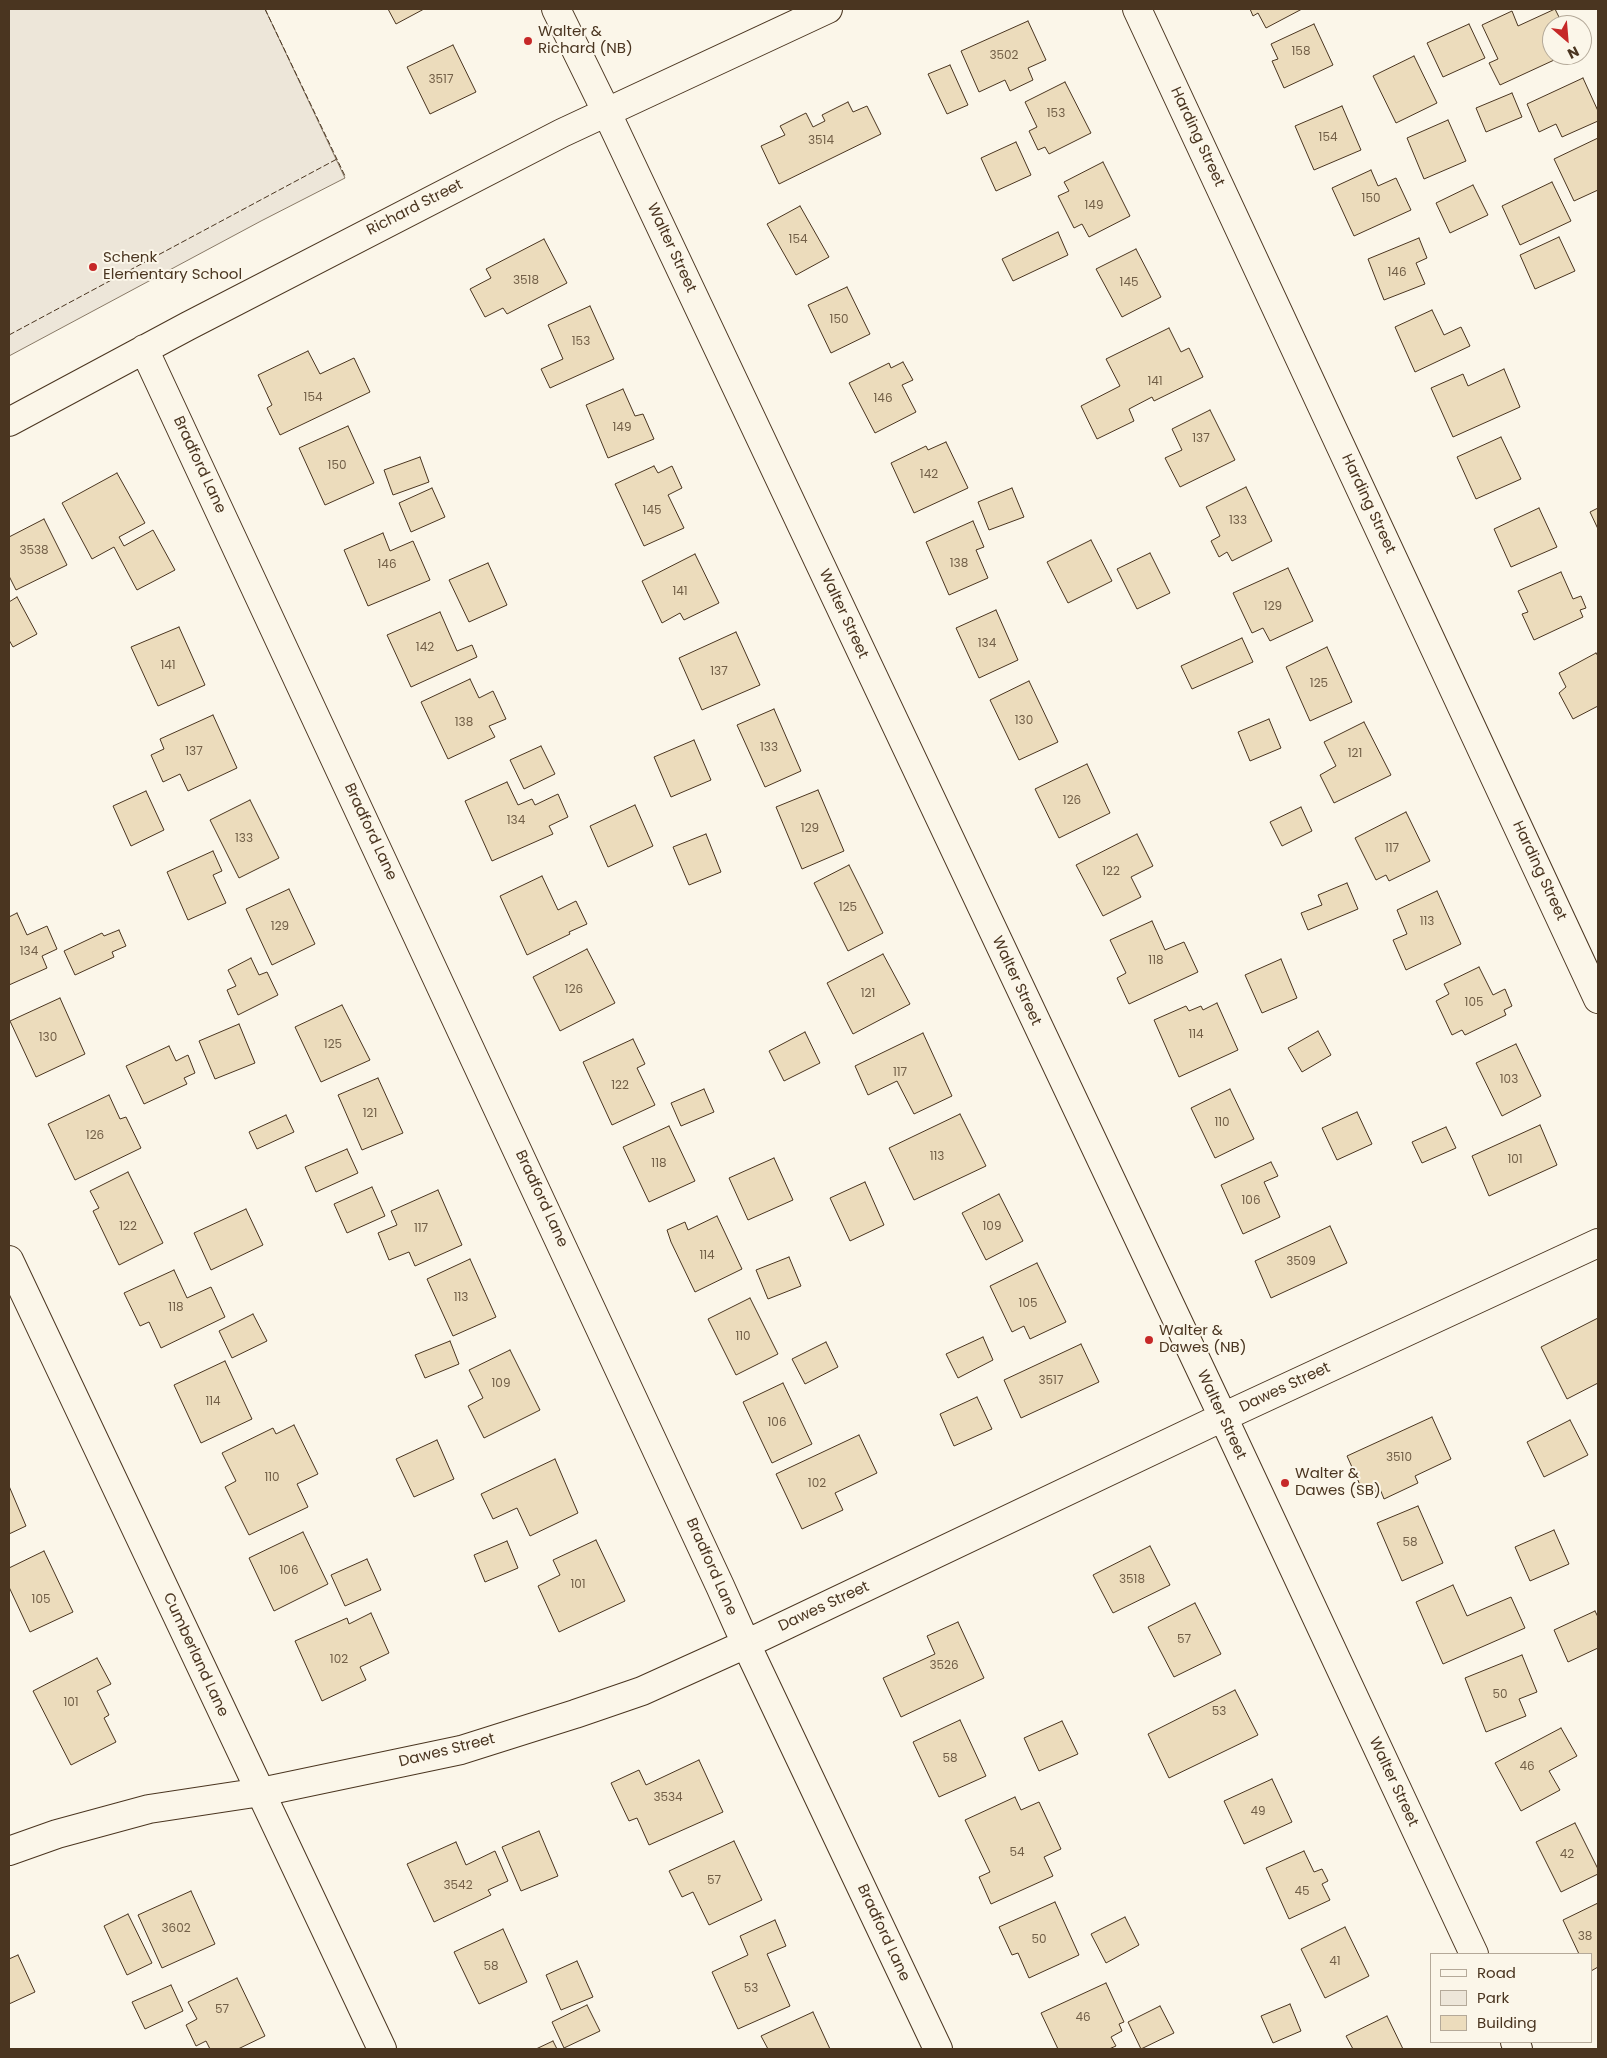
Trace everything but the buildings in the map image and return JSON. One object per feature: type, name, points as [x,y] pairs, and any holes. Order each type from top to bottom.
[{"type":"street","name":"Walter Street","points":[[556,9],[1223,1417],[1474,1953]]},
{"type":"street","name":"Richard Street","points":[[9,422],[144,349],[545,141],[828,9]]},
{"type":"street","name":"Harding Street","points":[[1137,9],[1598,999]]},
{"type":"street","name":"Bradford Lane","points":[[144,349],[746,1644],[938,2049]]},
{"type":"street","name":"Dawes Street","points":[[9,1851],[57,1834],[149,1809],[261,1792],[471,1747],[642,1691],[746,1644],[1223,1417],[1598,1243]]},
{"type":"street","name":"Cumberland Lane","points":[[9,1260],[382,2049]]},
{"type":"green space","name":"Schenk Elementary School","points":[[9,9],[265,9],[345,178],[9,356]]},
{"type":"fence","points":[[265,9],[345,176]]},
{"type":"fence","points":[[9,335],[337,159]]},
{"type":"place","name":"Walter & Richard (NB)","points":[[528,41]]},
{"type":"place","name":"Schenk Elementary School","points":[[93,267]]},
{"type":"place","name":"Walter & Dawes (NB)","points":[[1149,1340]]},
{"type":"place","name":"Walter & Dawes (SB)","points":[[1285,1483]]}]
